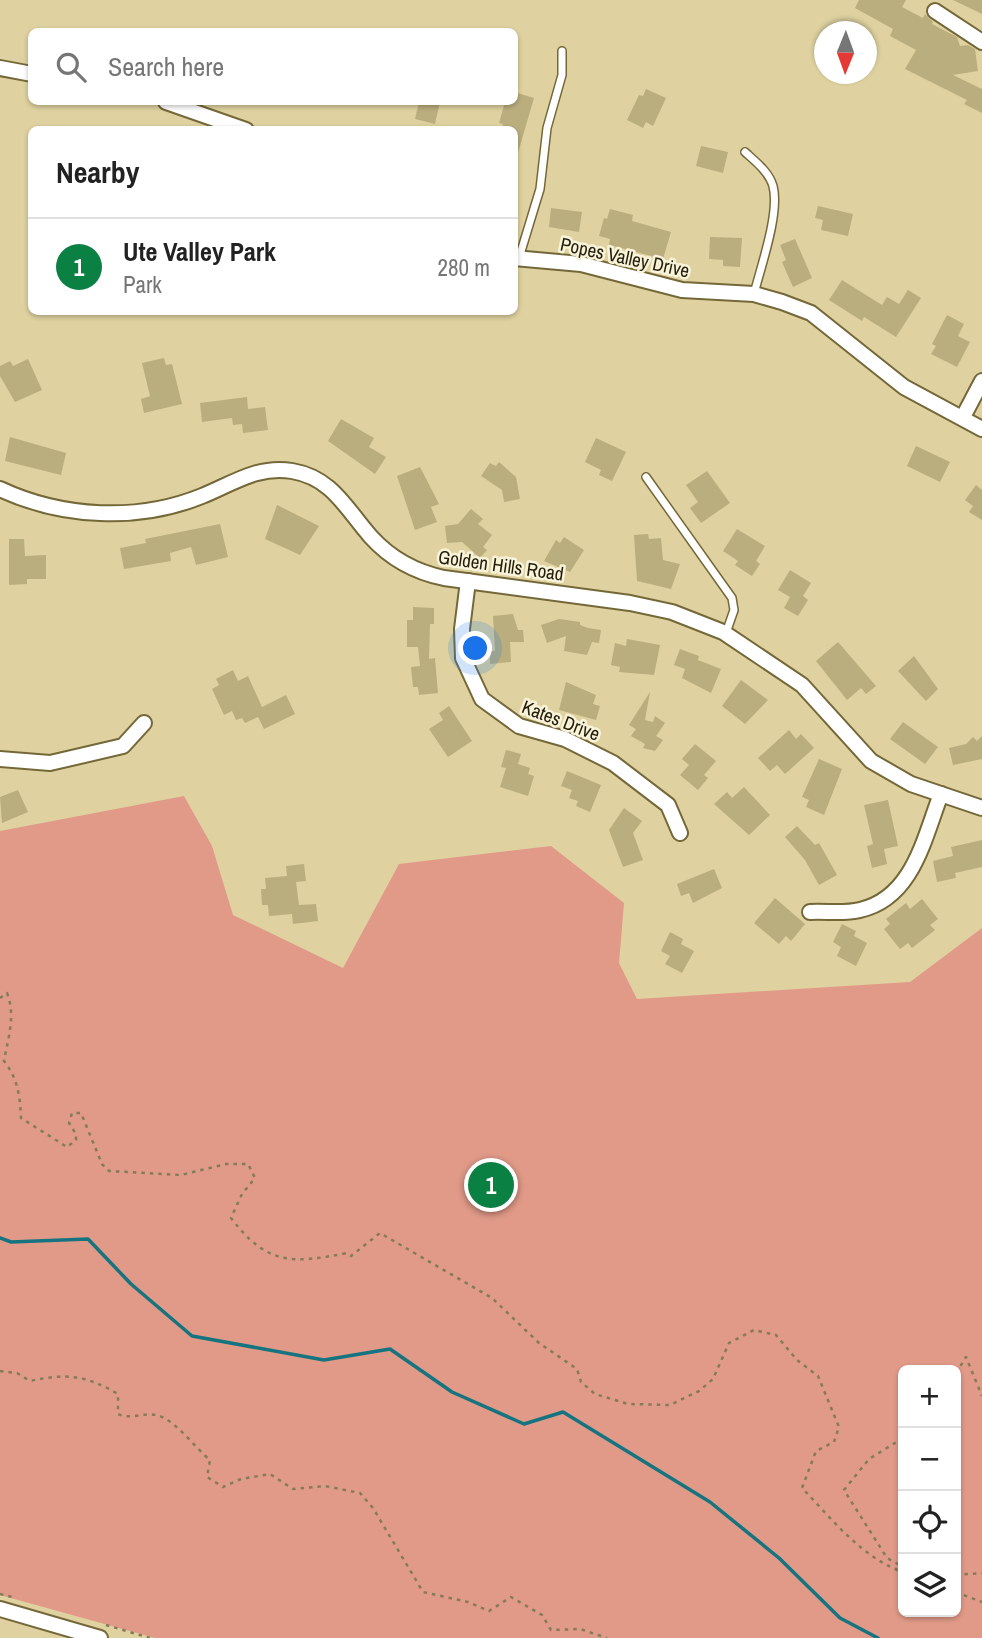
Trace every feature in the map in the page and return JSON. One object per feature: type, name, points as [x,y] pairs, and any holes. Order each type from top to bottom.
[{"type":"street","points":[[935,11],[982,42]]},
{"type":"street","points":[[0,68],[28,73]]},
{"type":"street","points":[[175,105],[235,126]]},
{"type":"street","name":"Popes Valley Drive","points":[[518,258],[581,264],[682,290],[754,294],[811,313],[904,387],[982,429]]},
{"type":"street","points":[[963,417],[982,381]]},
{"type":"street","name":"Golden Hills Road","points":[[0,489],[65,510],[130,512],[188,501],[251,474],[290,470],[316,478],[337,493],[370,536],[403,564],[430,575],[653,607],[726,634],[802,685],[871,761],[911,784],[982,808]]},
{"type":"street","name":"Kates Drive","points":[[468,581],[462,629],[463,659],[482,699],[519,726],[565,739],[613,763],[668,805],[680,833]]},
{"type":"street","points":[[0,759],[50,763],[123,746],[144,723]]},
{"type":"street","points":[[810,912],[861,910],[898,890],[912,869],[941,794]]},
{"type":"street","points":[[0,1609],[100,1638]]},
{"type":"lane","points":[[518,252],[540,189],[547,128],[562,75],[562,51]]},
{"type":"lane","points":[[746,152],[761,167],[773,187],[771,222],[754,294]]},
{"type":"lane","points":[[646,477],[732,598],[734,610],[726,634]]},
{"type":"path","points":[[0,998],[7,993],[11,1002],[11,1031],[4,1061],[17,1084],[21,1118],[67,1147],[76,1140],[76,1134],[69,1123],[72,1112],[81,1113],[102,1164],[109,1171],[181,1175],[226,1164],[248,1164],[255,1178],[242,1194],[231,1218],[250,1242],[271,1256],[304,1260],[347,1253],[351,1256],[380,1233],[492,1298],[539,1343],[577,1369],[581,1382],[595,1394],[628,1404],[670,1405],[713,1380],[729,1343],[754,1330],[776,1335],[797,1360],[818,1376],[839,1427],[834,1441],[816,1451],[802,1488],[855,1542],[886,1566],[898,1568]]},
{"type":"path","points":[[961,1365],[966,1357],[982,1396]]},
{"type":"path","points":[[0,1371],[17,1373],[30,1381],[62,1374],[99,1382],[118,1394],[118,1414],[127,1418],[156,1415],[179,1427],[189,1443],[210,1460],[206,1477],[223,1487],[270,1474],[293,1489],[325,1486],[360,1493],[373,1508],[423,1592],[468,1602],[489,1611],[511,1597],[542,1615],[551,1630],[580,1629],[607,1638]]},
{"type":"path","points":[[898,1441],[869,1459],[844,1490],[887,1558],[898,1566]]},
{"type":"path","points":[[961,1575],[982,1573]]},
{"type":"path","points":[[961,1593],[982,1602]]},
{"type":"shaded area","points":[[184,796],[212,846],[233,915],[343,968],[399,864],[551,846],[624,903],[619,963],[637,999],[910,982],[982,928],[982,1638],[155,1638],[0,1595],[0,831]]},
{"type":"building","points":[[859,0],[906,0],[902,7],[923,18],[925,14],[932,24],[957,37],[960,46],[968,45],[975,49],[978,71],[953,75],[982,89],[982,113],[964,104],[967,100],[905,69],[916,50],[890,36],[893,29],[855,8]]},
{"type":"building","points":[[953,0],[982,0],[982,14]]},
{"type":"building","points":[[646,89],[666,98],[653,126],[646,122],[643,128],[627,120],[639,95],[643,96]]},
{"type":"building","points":[[518,93],[534,98],[518,153],[518,126],[503,126],[499,123],[504,105],[518,105]]},
{"type":"building","points":[[418,105],[439,105],[435,124],[415,119]]},
{"type":"building","points":[[701,146],[728,152],[723,173],[696,166]]},
{"type":"building","points":[[818,206],[853,214],[848,236],[821,230],[823,220],[815,218]]},
{"type":"building","points":[[551,208],[582,212],[579,232],[549,227]]},
{"type":"building","points":[[610,209],[633,215],[632,221],[671,232],[663,259],[609,245],[610,239],[599,236],[604,218],[607,219]]},
{"type":"building","points":[[710,237],[742,238],[740,267],[723,266],[723,260],[709,259]]},
{"type":"building","points":[[795,239],[812,278],[793,287],[782,262],[786,260],[780,245]]},
{"type":"building","points":[[842,280],[882,305],[887,297],[899,304],[908,290],[921,298],[896,337],[864,317],[862,321],[829,300]]},
{"type":"building","points":[[947,315],[964,324],[958,336],[970,342],[957,367],[931,354],[936,346],[932,344]]},
{"type":"building","points":[[164,358],[166,365],[172,364],[182,404],[144,413],[141,399],[150,396],[142,363]]},
{"type":"building","points":[[28,359],[42,390],[15,402],[0,376],[0,366],[10,361],[13,366]]},
{"type":"building","points":[[247,397],[248,409],[265,407],[268,430],[243,433],[242,424],[233,425],[232,418],[202,422],[200,403]]},
{"type":"building","points":[[341,419],[374,438],[369,447],[386,457],[375,474],[328,441]]},
{"type":"building","points":[[10,437],[66,453],[61,475],[5,461]]},
{"type":"building","points":[[596,438],[626,452],[612,481],[599,475],[601,470],[585,462]]},
{"type":"building","points":[[916,446],[950,462],[940,482],[907,466]]},
{"type":"building","points":[[499,462],[516,477],[520,499],[504,502],[502,490],[481,476],[490,463],[496,466]]},
{"type":"building","points":[[420,467],[439,504],[431,507],[437,522],[415,530],[397,476]]},
{"type":"building","points":[[707,471],[730,503],[701,523],[690,508],[698,502],[686,485]]},
{"type":"building","points":[[976,485],[982,490],[982,520],[969,512],[973,506],[965,500]]},
{"type":"building","points":[[277,505],[319,526],[300,555],[265,539]]},
{"type":"building","points":[[471,509],[483,519],[478,524],[492,535],[483,547],[487,550],[480,558],[462,542],[447,543],[445,526],[458,524]]},
{"type":"building","points":[[220,524],[228,557],[196,565],[191,547],[170,553],[171,561],[124,569],[120,548],[146,543],[145,539]]},
{"type":"building","points":[[737,529],[765,546],[756,561],[760,564],[752,576],[735,565],[738,561],[723,551]]},
{"type":"building","points":[[648,534],[649,539],[661,538],[663,560],[680,564],[671,589],[637,581],[634,535]]},
{"type":"building","points":[[564,537],[584,550],[570,572],[544,561],[556,540],[560,543]]},
{"type":"building","points":[[9,539],[24,539],[25,556],[46,555],[46,579],[27,579],[27,584],[9,585]]},
{"type":"building","points":[[790,570],[811,583],[803,596],[808,600],[798,616],[784,608],[790,597],[778,590]]},
{"type":"building","points":[[413,607],[434,608],[434,624],[430,624],[429,659],[435,658],[438,693],[419,695],[418,687],[413,687],[411,667],[420,666],[418,647],[407,647],[407,620],[413,620]]},
{"type":"building","points":[[513,614],[518,630],[523,630],[524,642],[510,642],[511,662],[490,664],[490,651],[495,651],[493,616]]},
{"type":"building","points":[[559,619],[580,622],[580,625],[601,630],[599,643],[592,642],[587,655],[564,651],[566,636],[547,643],[541,625]]},
{"type":"building","points":[[627,639],[660,645],[654,675],[619,672],[620,667],[611,665],[615,643],[626,646]]},
{"type":"building","points":[[838,642],[876,686],[866,694],[861,688],[847,700],[816,661]]},
{"type":"building","points":[[680,649],[721,669],[711,693],[682,678],[685,669],[674,665]]},
{"type":"building","points":[[914,656],[938,689],[926,701],[898,671]]},
{"type":"building","points":[[233,670],[238,681],[248,676],[262,707],[286,695],[295,714],[264,729],[258,717],[245,723],[242,718],[236,720],[232,711],[224,715],[212,689],[219,685],[216,679]]},
{"type":"building","points":[[741,680],[768,700],[745,724],[722,706]]},
{"type":"building","points":[[566,682],[596,695],[593,704],[600,706],[596,720],[559,710]]},
{"type":"building","points":[[650,692],[645,720],[653,722],[655,716],[665,723],[656,736],[663,740],[655,751],[643,748],[645,744],[631,736],[636,729],[629,725]]},
{"type":"building","points":[[449,706],[472,741],[448,757],[429,729],[443,720],[439,713]]},
{"type":"building","points":[[903,722],[938,747],[925,764],[890,739]]},
{"type":"building","points":[[789,730],[796,739],[801,734],[814,748],[785,774],[777,765],[770,771],[758,758]]},
{"type":"building","points":[[982,736],[982,759],[953,765],[949,748],[966,744],[973,737],[977,741]]},
{"type":"building","points":[[695,744],[716,761],[704,775],[708,778],[698,790],[680,775],[689,765],[682,759]]},
{"type":"building","points":[[506,750],[521,754],[518,764],[530,768],[528,774],[534,776],[528,796],[500,787],[506,768],[501,767]]},
{"type":"building","points":[[819,759],[842,769],[824,815],[806,807],[809,800],[802,797]]},
{"type":"building","points":[[567,771],[601,785],[590,812],[576,806],[578,801],[569,798],[572,790],[561,786]]},
{"type":"building","points":[[744,787],[770,815],[749,835],[714,804],[727,792],[732,798]]},
{"type":"building","points":[[18,790],[28,812],[2,823],[0,797]]},
{"type":"building","points":[[888,800],[898,846],[884,849],[887,864],[872,868],[867,846],[873,844],[864,805]]},
{"type":"building","points":[[624,808],[642,821],[633,833],[643,860],[623,867],[609,830]]},
{"type":"building","points":[[797,826],[815,845],[819,843],[837,875],[819,885],[805,860],[785,837]]},
{"type":"building","points":[[982,840],[982,867],[955,873],[956,878],[937,882],[933,861],[953,856],[951,847]]},
{"type":"building","points":[[304,864],[306,881],[296,882],[299,905],[316,904],[318,921],[293,924],[292,914],[269,916],[268,905],[262,905],[261,889],[266,889],[265,878],[287,876],[286,866]]},
{"type":"building","points":[[714,869],[722,888],[693,903],[689,893],[681,896],[677,884]]},
{"type":"building","points":[[775,898],[805,924],[791,941],[786,936],[779,944],[754,923]]},
{"type":"building","points":[[922,899],[938,919],[930,925],[935,930],[912,948],[908,943],[900,949],[884,929],[890,924],[886,919],[906,903],[910,909]]},
{"type":"building","points":[[842,924],[856,931],[854,936],[867,943],[856,966],[837,956],[841,947],[833,942]]},
{"type":"building","points":[[670,932],[683,939],[681,944],[694,951],[682,973],[665,964],[670,956],[661,951]]},
{"type":"waterway","points":[[0,1238],[11,1242],[88,1239],[131,1284],[192,1336],[324,1360],[390,1349],[452,1392],[524,1424],[563,1412],[710,1502],[779,1558],[840,1618],[878,1638]]},
{"type":"place","name":"Ute Valley Park","points":[[491,1185]]}]
